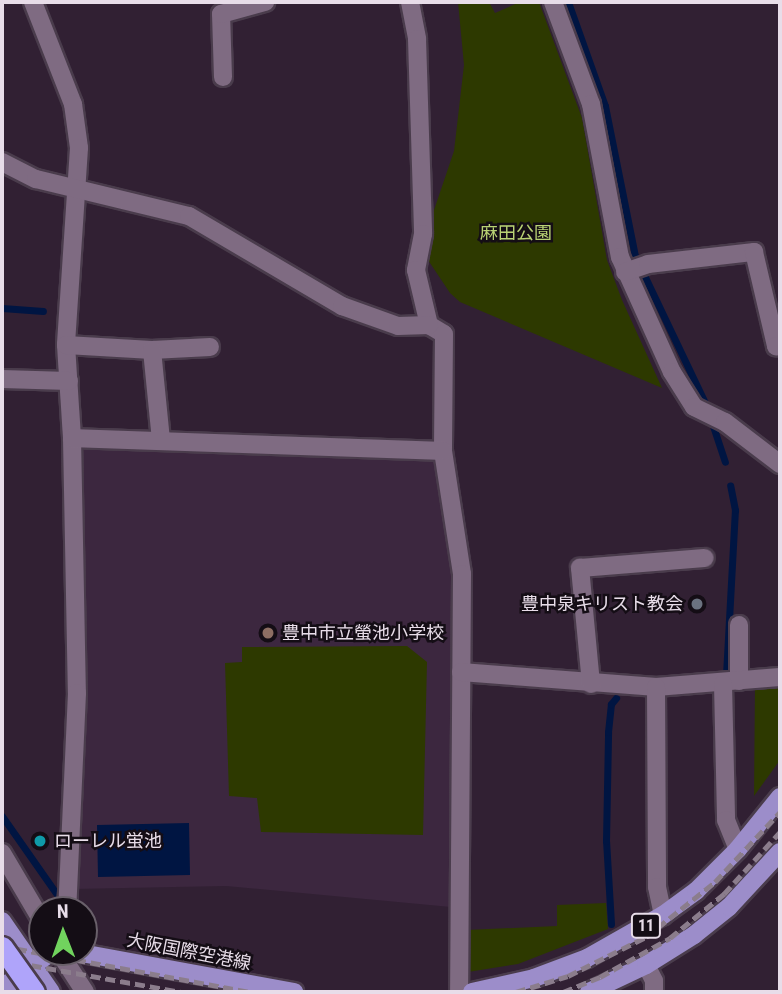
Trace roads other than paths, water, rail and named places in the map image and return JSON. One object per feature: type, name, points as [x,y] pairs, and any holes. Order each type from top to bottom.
[{"type":"highway","points":[[6,942],[34,992]]},
{"type":"main road","name":"11","points":[[472,992],[534,978],[587,958],[663,915],[696,891],[738,849],[780,797]]},
{"type":"main road","name":"11","points":[[589,992],[646,965],[729,907],[780,852]]},
{"type":"main road","points":[[2,921],[6,942],[28,961]]},
{"type":"main road","points":[[6,942],[28,944]]},
{"type":"main road","name":"大阪国際空港線","points":[[98,956],[294,992]]},
{"type":"main road","points":[[5,992],[11,981],[31,966]]},
{"type":"main road","points":[[33,966],[51,992]]},
{"type":"street","points":[[33,2],[73,104],[79,148],[66,345],[72,438],[78,693],[68,896]]},
{"type":"street","points":[[223,77],[221,14],[265,2]]},
{"type":"street","points":[[410,2],[417,39],[423,234],[416,270],[429,325]]},
{"type":"street","points":[[554,2],[591,104],[635,268],[676,380],[694,407],[710,414],[780,464]]},
{"type":"street","points":[[2,162],[36,179],[189,216],[342,306],[398,326],[429,325],[444,334],[443,451],[461,573],[459,992]]},
{"type":"street","points":[[635,268],[754,252],[776,346],[780,346]]},
{"type":"street","points":[[66,345],[152,350],[210,347]]},
{"type":"street","points":[[152,350],[161,440]]},
{"type":"street","points":[[2,379],[69,381]]},
{"type":"street","points":[[72,438],[443,451]]},
{"type":"street","points":[[592,684],[580,568],[705,558]]},
{"type":"street","points":[[738,625],[731,683],[726,820],[738,849]]},
{"type":"street","points":[[461,672],[656,687],[780,677]]},
{"type":"street","points":[[656,687],[657,887],[663,915]]},
{"type":"street","points":[[2,853],[28,897]]},
{"type":"street","points":[[646,965],[654,981],[654,992]]},
{"type":"street","points":[[68,966],[85,992]]},
{"type":"water","points":[[189,823],[190,875],[98,877],[97,825]]},
{"type":"waterway","points":[[568,2],[605,106],[635,256],[708,409]]},
{"type":"waterway","points":[[2,308],[43,311]]},
{"type":"waterway","points":[[711,420],[725,462]]},
{"type":"waterway","points":[[726,675],[735,510],[730,485]]},
{"type":"waterway","points":[[611,924],[606,841],[608,732],[611,704],[616,698]]},
{"type":"waterway","points":[[2,816],[56,893]]},
{"type":"railway","points":[[516,992],[568,976],[646,937],[715,882],[780,812]]},
{"type":"railway","points":[[563,992],[600,977],[670,938],[724,894],[780,832]]},
{"type":"railway","points":[[2,946],[251,992]]},
{"type":"railway","points":[[2,960],[182,992]]},
{"type":"place","name":"豊中泉キリスト教会","points":[[697,604]]},
{"type":"place","name":"豊中市立螢池小学校","points":[[268,633]]},
{"type":"place","name":"ローレル蛍池","points":[[40,841]]},
{"type":"park label","name":"麻田公園","points":[[516,233]]}]
